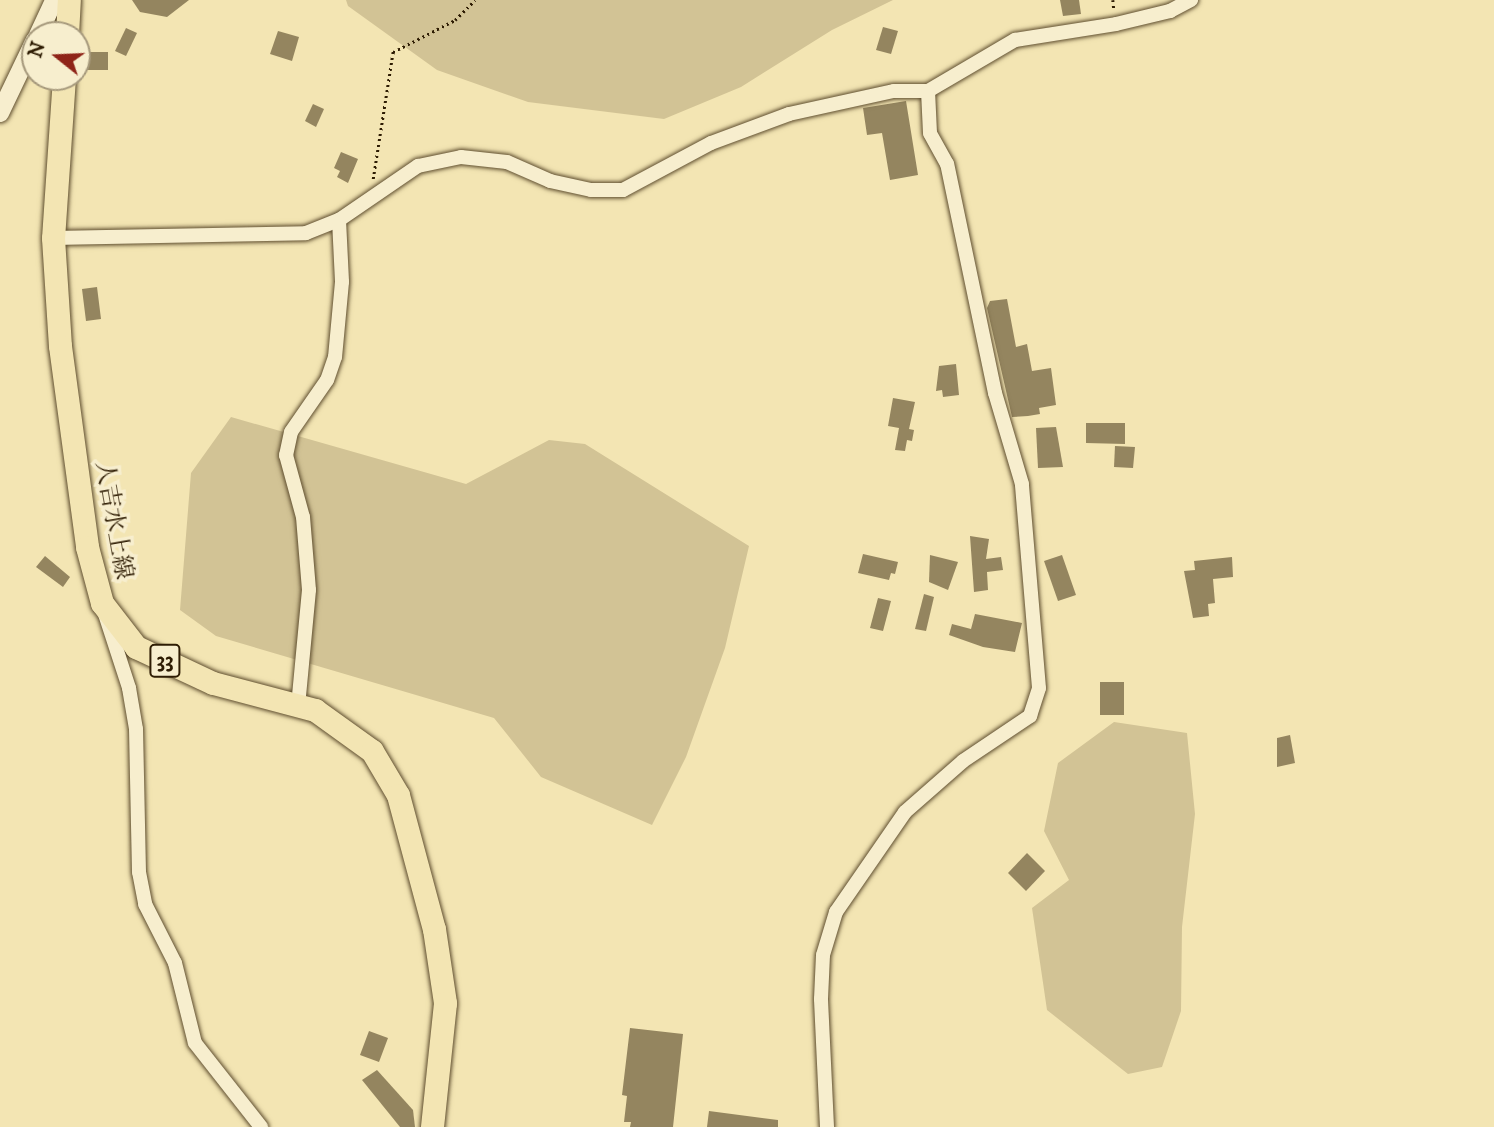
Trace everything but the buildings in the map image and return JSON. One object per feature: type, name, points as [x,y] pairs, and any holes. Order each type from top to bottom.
[{"type":"main road","points":[[67,21],[69,0]]},
{"type":"main road","name":"人吉水上線","points":[[63,91],[53,238],[61,346],[87,547],[102,603],[136,647],[213,683],[314,710],[372,751],[398,795],[434,929],[445,1003],[432,1127]]},
{"type":"street","points":[[44,21],[54,0]]},
{"type":"street","points":[[53,238],[306,233],[339,220],[418,166],[461,157],[507,162],[550,181],[591,190],[623,190],[711,143],[789,114],[894,90],[928,91],[1015,40],[1116,24],[1170,11],[1191,0]]},
{"type":"street","points":[[0,113],[21,69]]},
{"type":"street","points":[[827,1127],[821,999],[823,955],[836,912],[905,812],[963,761],[1030,716],[1039,688],[1022,484],[995,393],[947,164],[930,133],[928,91]]},
{"type":"street","points":[[298,706],[309,590],[303,517],[286,455],[291,432],[327,380],[335,357],[342,282],[339,220]]},
{"type":"street","points":[[102,603],[129,688],[136,729],[139,872],[145,904],[175,963],[195,1043],[261,1127]]},
{"type":"path","points":[[368,199],[393,52],[454,20],[475,0]]},
{"type":"shaded area","points":[[346,0],[893,0],[832,30],[741,87],[664,119],[528,102],[437,70],[348,6]]},
{"type":"shaded area","points":[[231,417],[466,484],[549,440],[585,444],[749,546],[725,648],[686,757],[652,825],[541,777],[494,718],[216,636],[180,610],[191,473]]},
{"type":"shaded area","points":[[1114,722],[1187,733],[1195,814],[1182,927],[1181,1011],[1162,1067],[1128,1074],[1047,1010],[1032,908],[1069,880],[1044,831],[1058,763]]}]
